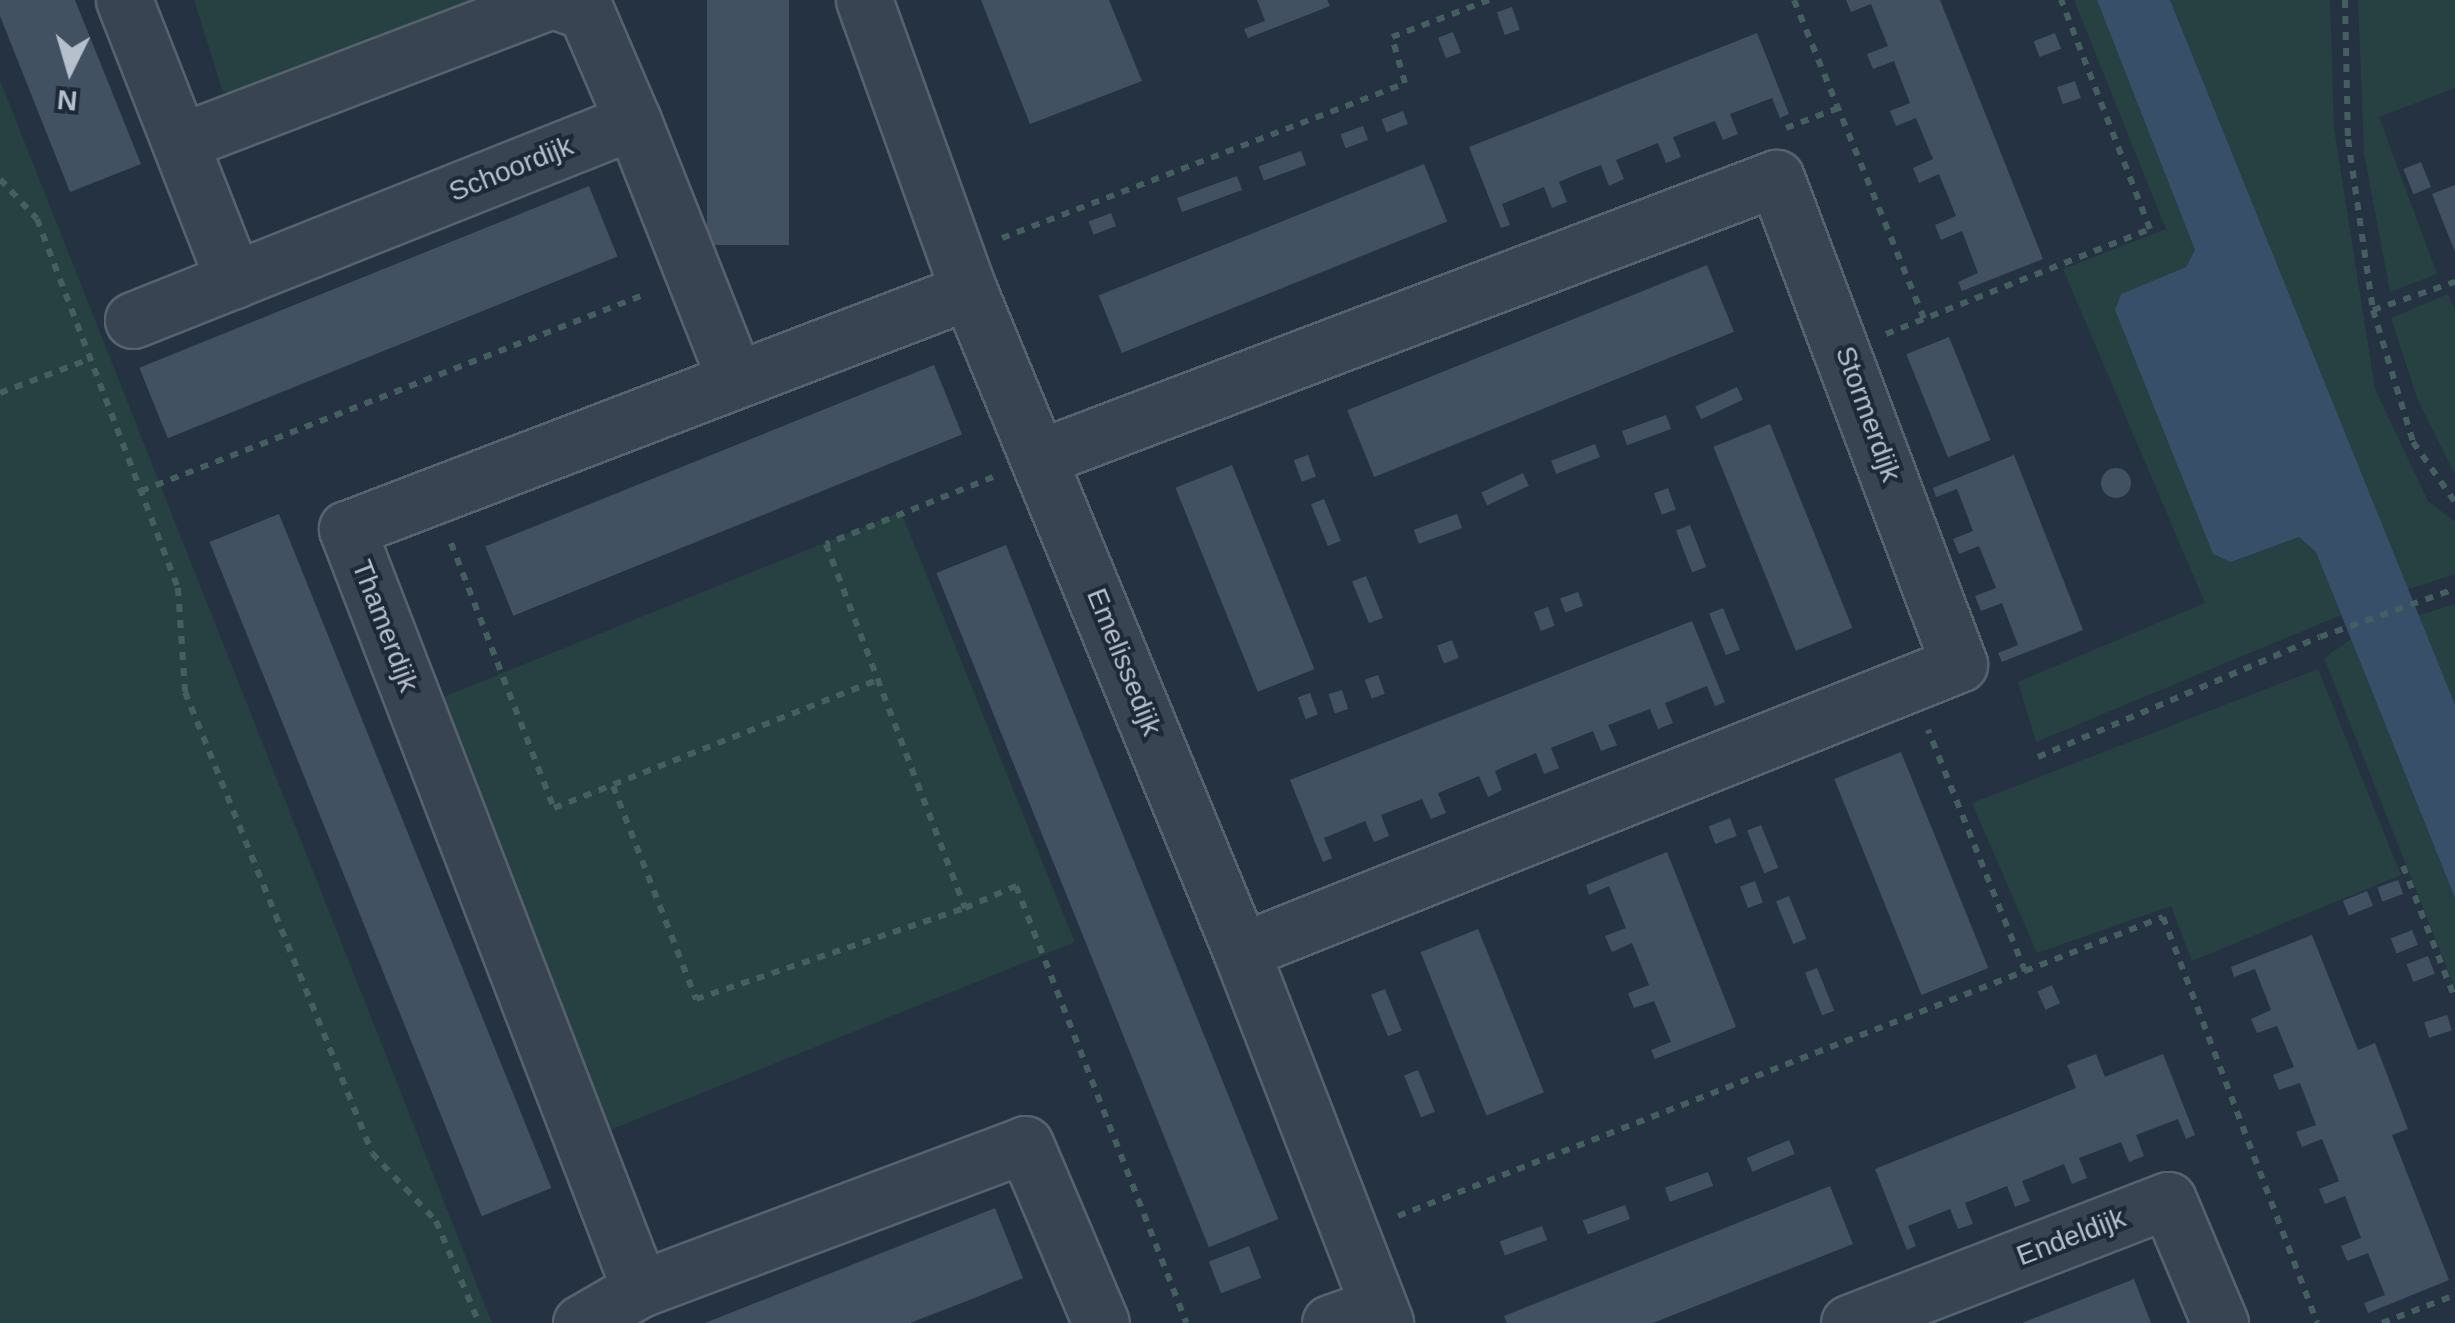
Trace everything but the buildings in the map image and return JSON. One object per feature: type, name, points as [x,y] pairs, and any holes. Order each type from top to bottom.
[{"type":"street","points":[[124,0],[234,280]]},
{"type":"street","points":[[180,142],[552,0],[586,12],[735,379]]},
{"type":"street","name":"Emelissedijk","points":[[864,0],[963,273],[1242,951],[1350,1235],[1364,1317]]},
{"type":"street","name":"Schoordijk","points":[[133,320],[633,120]]},
{"type":"street","name":"Stormerdijk","points":[[1041,458],[1776,178],[1844,350],[1959,664],[1242,951]]},
{"type":"street","name":"Thamerdijk","points":[[640,1290],[347,529],[735,379],[963,273]]},
{"type":"street","points":[[581,1323],[640,1290],[1025,1144],[1101,1323]]},
{"type":"street","name":"Endeldijk","points":[[1850,1323],[2168,1200],[2220,1323]]},
{"type":"path","points":[[963,273],[1405,83],[1392,38],[1489,0]]},
{"type":"path","points":[[1794,0],[1924,319]]},
{"type":"path","points":[[1844,350],[2150,228],[2061,0]]},
{"type":"path","points":[[2345,0],[2348,139],[2373,310],[2413,442],[2455,502]]},
{"type":"path","points":[[0,178],[38,219],[178,588],[185,692],[364,1135],[372,1153],[436,1222],[479,1323]]},
{"type":"path","points":[[140,492],[694,275]]},
{"type":"path","points":[[2373,310],[2455,282]]},
{"type":"path","points":[[0,393],[89,360],[133,320]]},
{"type":"path","points":[[965,908],[826,544],[1041,458]]},
{"type":"path","points":[[432,496],[554,808],[878,680]]},
{"type":"path","points":[[2038,757],[2320,637],[2455,589]]},
{"type":"path","points":[[1908,684],[2025,971]]},
{"type":"path","points":[[612,786],[696,1000],[965,908],[1016,886],[1186,1323]]},
{"type":"path","points":[[2403,866],[2455,1000]]},
{"type":"path","points":[[1350,1235],[2163,917],[2317,1323]]},
{"type":"path","points":[[2382,1323],[2455,1295]]},
{"type":"green space","points":[[194,0],[512,0],[249,94],[223,92]]},
{"type":"green space","points":[[2074,0],[2097,0],[2195,250],[2186,267],[2121,294],[2115,310],[2213,554],[2231,562],[2299,537],[2316,551],[2341,615],[2036,742],[2018,682],[2205,603],[2063,269],[2166,229]]},
{"type":"green space","points":[[2170,0],[2330,0],[2334,128],[2375,389],[2428,501],[2455,522],[2455,574],[2406,590]]},
{"type":"green space","points":[[2358,0],[2455,0],[2455,88],[2379,117],[2437,274],[2390,292],[2364,153]]},
{"type":"green space","points":[[0,80],[492,1323],[0,1323]]},
{"type":"green space","points":[[2448,294],[2455,310],[2455,475],[2417,398],[2391,318]]},
{"type":"green space","points":[[901,512],[1075,942],[608,1131],[435,700]]},
{"type":"green space","points":[[2455,604],[2455,705],[2417,616]]},
{"type":"green space","points":[[2351,639],[2455,898],[2455,988],[2324,658]]},
{"type":"green space","points":[[2318,669],[2401,875],[2192,961],[2171,906],[2037,953],[1972,803]]},
{"type":"water","points":[[2097,0],[2170,0],[2455,705],[2455,898],[2316,552],[2299,537],[2231,562],[2213,554],[2115,310],[2121,294],[2186,267],[2195,250]]}]
